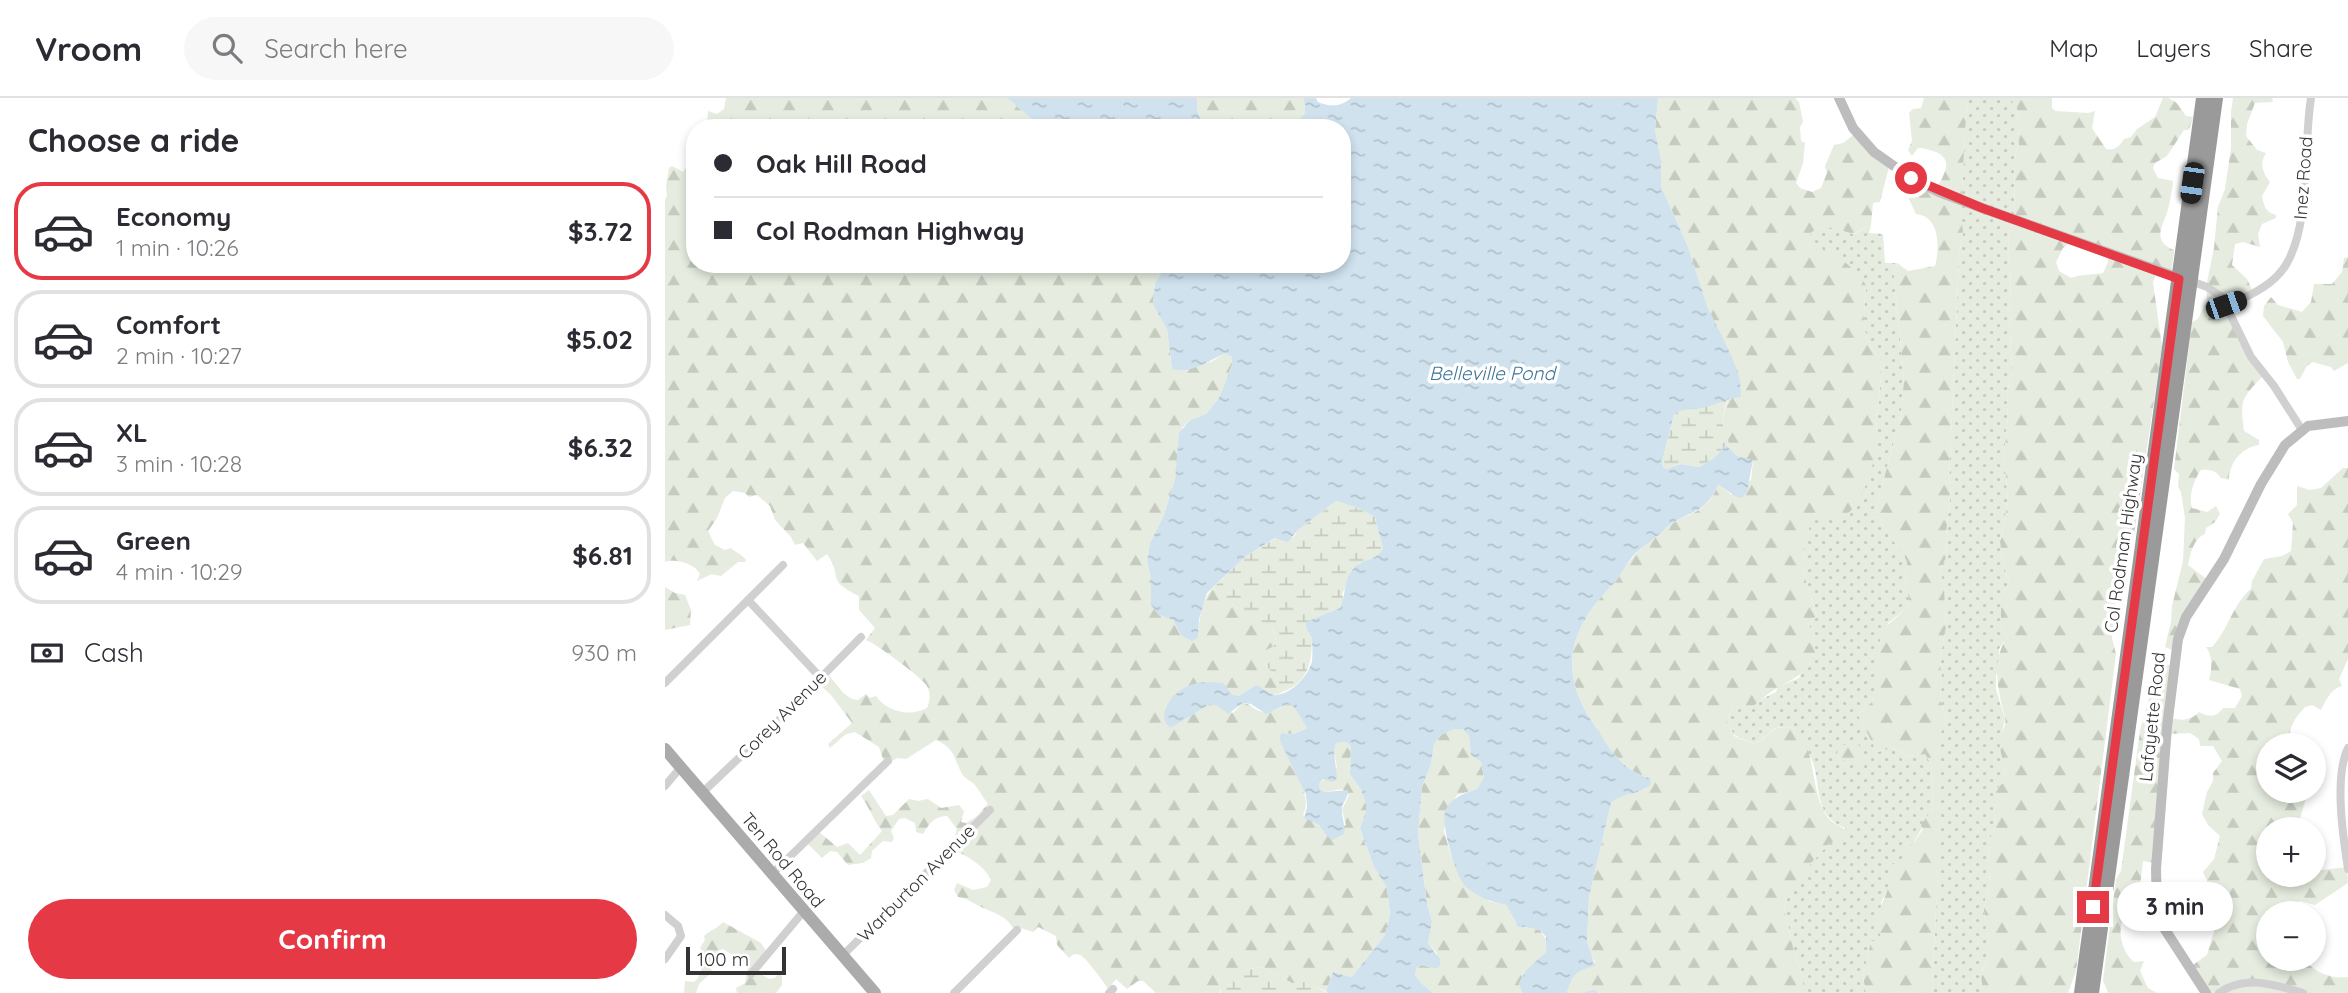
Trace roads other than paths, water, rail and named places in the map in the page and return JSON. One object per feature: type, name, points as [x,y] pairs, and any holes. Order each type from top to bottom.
[{"type":"highway","name":"Col Rodman Highway","points":[[2092,993],[2185,280],[2203,98]]},
{"type":"highway","name":"Col Rodman Highway","points":[[2081,993],[2185,280],[2216,98]]},
{"type":"main road","name":"Ten Rod Road","points":[[665,749],[874,993]]},
{"type":"street","points":[[1839,98],[1853,128],[1874,152],[1911,178],[1982,208],[2219,294],[2251,357],[2274,386],[2302,430],[2316,424],[2348,421]]},
{"type":"street","name":"Inez Road","points":[[2226,305],[2251,296],[2270,282],[2287,263],[2298,239],[2311,98]]},
{"type":"street","name":"Lafayette Road","points":[[2207,993],[2164,929],[2157,911],[2156,869],[2173,664],[2186,617],[2224,559],[2275,459],[2290,439],[2302,430]]},
{"type":"street","points":[[665,683],[783,565]]},
{"type":"street","points":[[748,600],[820,677]]},
{"type":"street","name":"Corey Avenue","points":[[703,792],[861,637]]},
{"type":"street","points":[[2348,748],[2341,765],[2340,781],[2348,869]]},
{"type":"street","points":[[772,874],[888,761]]},
{"type":"street","points":[[665,786],[681,767]]},
{"type":"street","name":"Warburton Avenue","points":[[842,956],[990,810]]},
{"type":"street","points":[[751,974],[803,912]]},
{"type":"street","points":[[665,915],[678,926],[681,936],[665,959]]},
{"type":"street","points":[[954,993],[1017,930]]},
{"type":"street","points":[[2219,993],[2229,987],[2256,982],[2303,993]]},
{"type":"water","points":[[1007,98],[1197,98],[1200,119],[1032,119]]},
{"type":"water","name":"Belleville Pond","points":[[1304,98],[1316,98],[1318,102],[1339,105],[1351,98],[1658,98],[1655,130],[1661,160],[1661,186],[1688,247],[1708,308],[1732,357],[1740,380],[1741,397],[1674,414],[1663,467],[1667,469],[1681,464],[1699,467],[1714,458],[1726,445],[1737,456],[1753,460],[1747,492],[1741,498],[1718,485],[1707,503],[1674,522],[1633,556],[1589,614],[1574,646],[1574,682],[1591,720],[1622,763],[1650,778],[1651,784],[1611,803],[1589,897],[1587,942],[1595,966],[1576,974],[1567,993],[1522,993],[1519,984],[1526,970],[1546,952],[1546,937],[1540,930],[1518,926],[1506,905],[1485,899],[1471,891],[1458,873],[1450,849],[1444,815],[1452,801],[1477,789],[1484,777],[1481,762],[1471,755],[1469,736],[1462,729],[1454,729],[1441,735],[1434,744],[1431,764],[1422,787],[1418,833],[1427,904],[1432,921],[1428,943],[1440,959],[1440,965],[1437,969],[1422,965],[1417,967],[1415,975],[1433,993],[1328,993],[1326,991],[1333,972],[1352,977],[1385,935],[1390,914],[1387,888],[1374,867],[1360,829],[1366,804],[1361,790],[1350,774],[1351,746],[1346,742],[1336,743],[1334,752],[1337,778],[1333,782],[1323,779],[1319,784],[1320,789],[1325,792],[1348,790],[1342,808],[1344,834],[1332,840],[1318,824],[1304,818],[1306,795],[1279,739],[1281,733],[1294,734],[1307,728],[1293,706],[1288,704],[1266,714],[1251,704],[1243,703],[1228,714],[1218,706],[1210,704],[1171,728],[1164,718],[1167,706],[1174,696],[1193,684],[1223,683],[1232,694],[1239,696],[1256,685],[1278,695],[1291,689],[1303,679],[1312,660],[1312,638],[1306,622],[1340,608],[1351,572],[1359,564],[1377,556],[1383,549],[1375,517],[1336,501],[1297,531],[1288,542],[1275,538],[1245,557],[1207,593],[1199,619],[1198,638],[1192,641],[1181,635],[1173,620],[1159,615],[1151,605],[1151,579],[1147,561],[1150,543],[1164,515],[1175,479],[1179,433],[1190,420],[1206,414],[1219,398],[1232,365],[1232,357],[1225,353],[1193,368],[1172,369],[1167,329],[1153,305],[1155,283],[1161,273],[1351,273],[1351,119],[1300,119],[1305,113]]},
{"type":"waterway","points":[[1586,993],[1596,993]]}]
